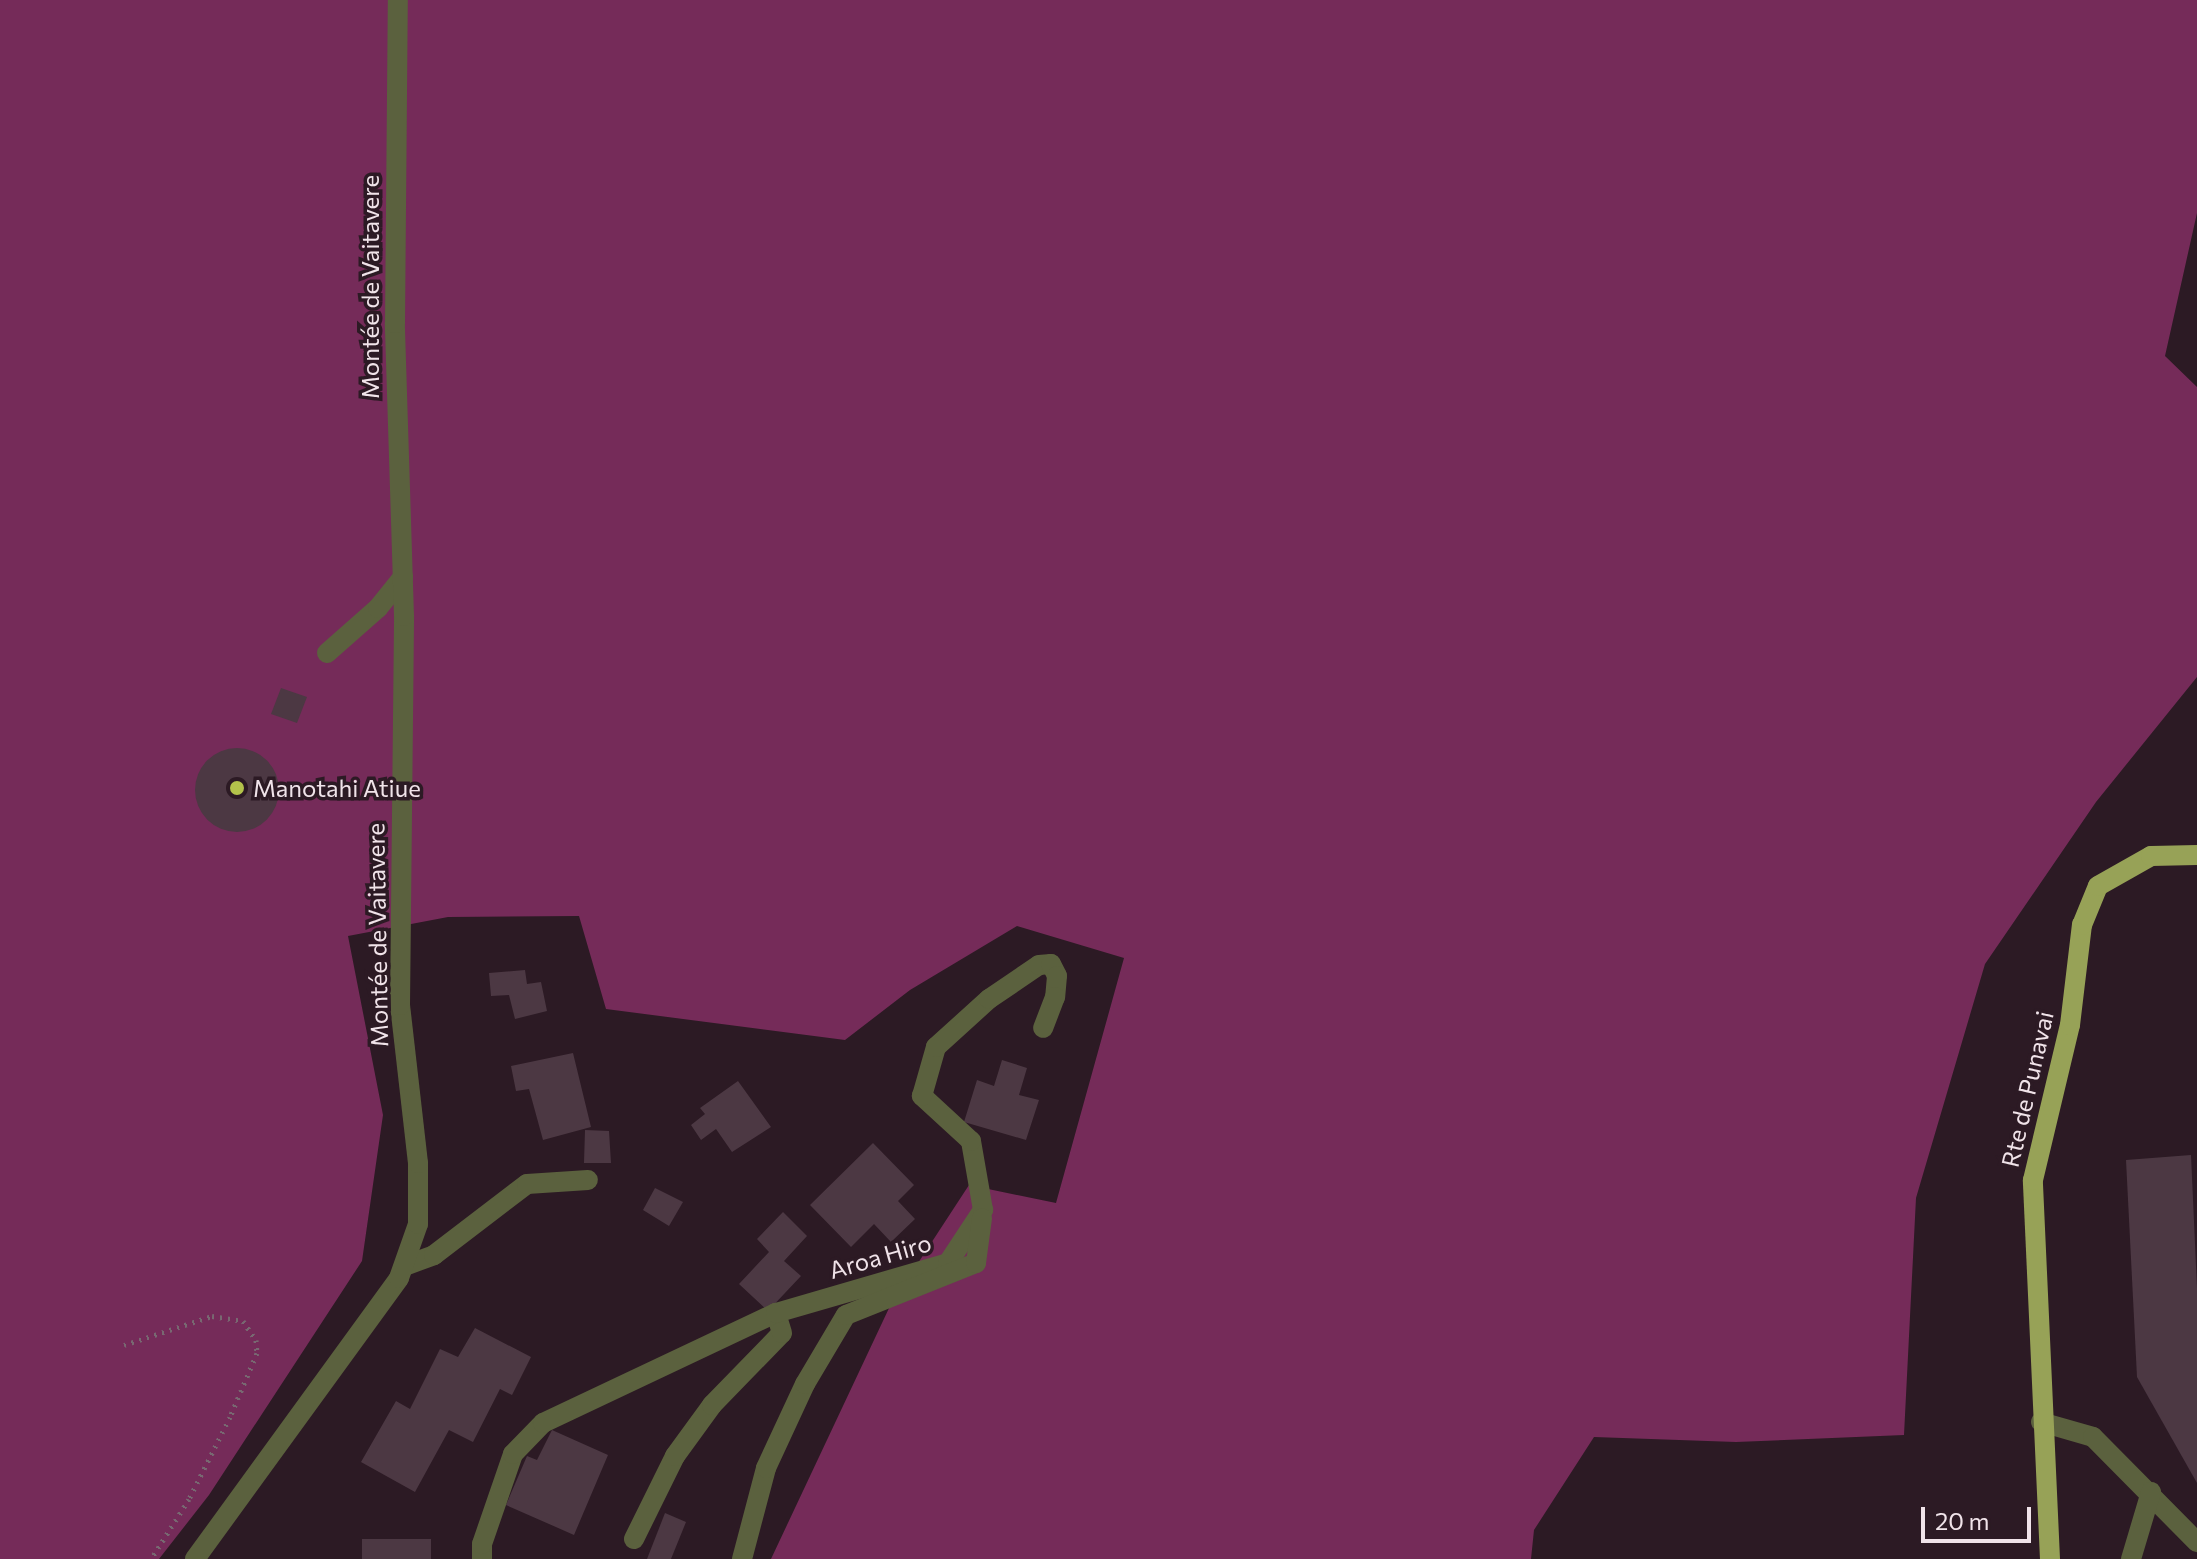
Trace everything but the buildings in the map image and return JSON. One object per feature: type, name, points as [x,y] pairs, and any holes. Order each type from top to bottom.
[{"type":"main road","name":"Rte de Punavai","points":[[2050,1559],[2041,1422],[2033,1180],[2070,1025],[2082,925],[2098,886],[2151,856],[2197,855]]},
{"type":"street","name":"Montée de Vaitavere","points":[[195,1559],[407,1265],[418,1224],[418,1163],[400,1005],[403,577],[395,323],[398,0]]},
{"type":"street","points":[[327,653],[378,608],[403,577]]},
{"type":"street","points":[[742,1559],[766,1468],[805,1384],[846,1315],[976,1263],[983,1210],[971,1141],[922,1096],[936,1047],[989,999],[1039,965],[1051,964],[1057,976],[1055,997],[1043,1028]]},
{"type":"street","points":[[407,1265],[434,1255],[527,1184],[588,1180]]},
{"type":"street","name":"Aroa Hiro","points":[[482,1559],[482,1544],[513,1454],[543,1423],[776,1313],[948,1263],[983,1210]]},
{"type":"street","points":[[634,1539],[675,1456],[712,1405],[782,1333],[776,1313]]},
{"type":"street","points":[[2041,1422],[2093,1437],[2151,1492],[2197,1542]]},
{"type":"street","points":[[2131,1559],[2151,1492]]},
{"type":"path","points":[[124,1345],[212,1316],[243,1321],[256,1340],[257,1353],[230,1417],[189,1499],[151,1559]]},
{"type":"shaded area","points":[[0,0],[2197,0],[2197,213],[2165,356],[2197,387],[2197,677],[2096,802],[1985,964],[1916,1198],[1904,1435],[1736,1442],[1594,1437],[1534,1530],[1531,1559],[771,1559],[890,1306],[969,1185],[1056,1203],[1124,958],[1017,926],[910,990],[845,1040],[606,1009],[579,916],[448,917],[348,936],[383,1115],[362,1261],[209,1495],[159,1559],[0,1559]]},
{"type":"place","name":"Manotahi Atiue","points":[[237,788]]}]
